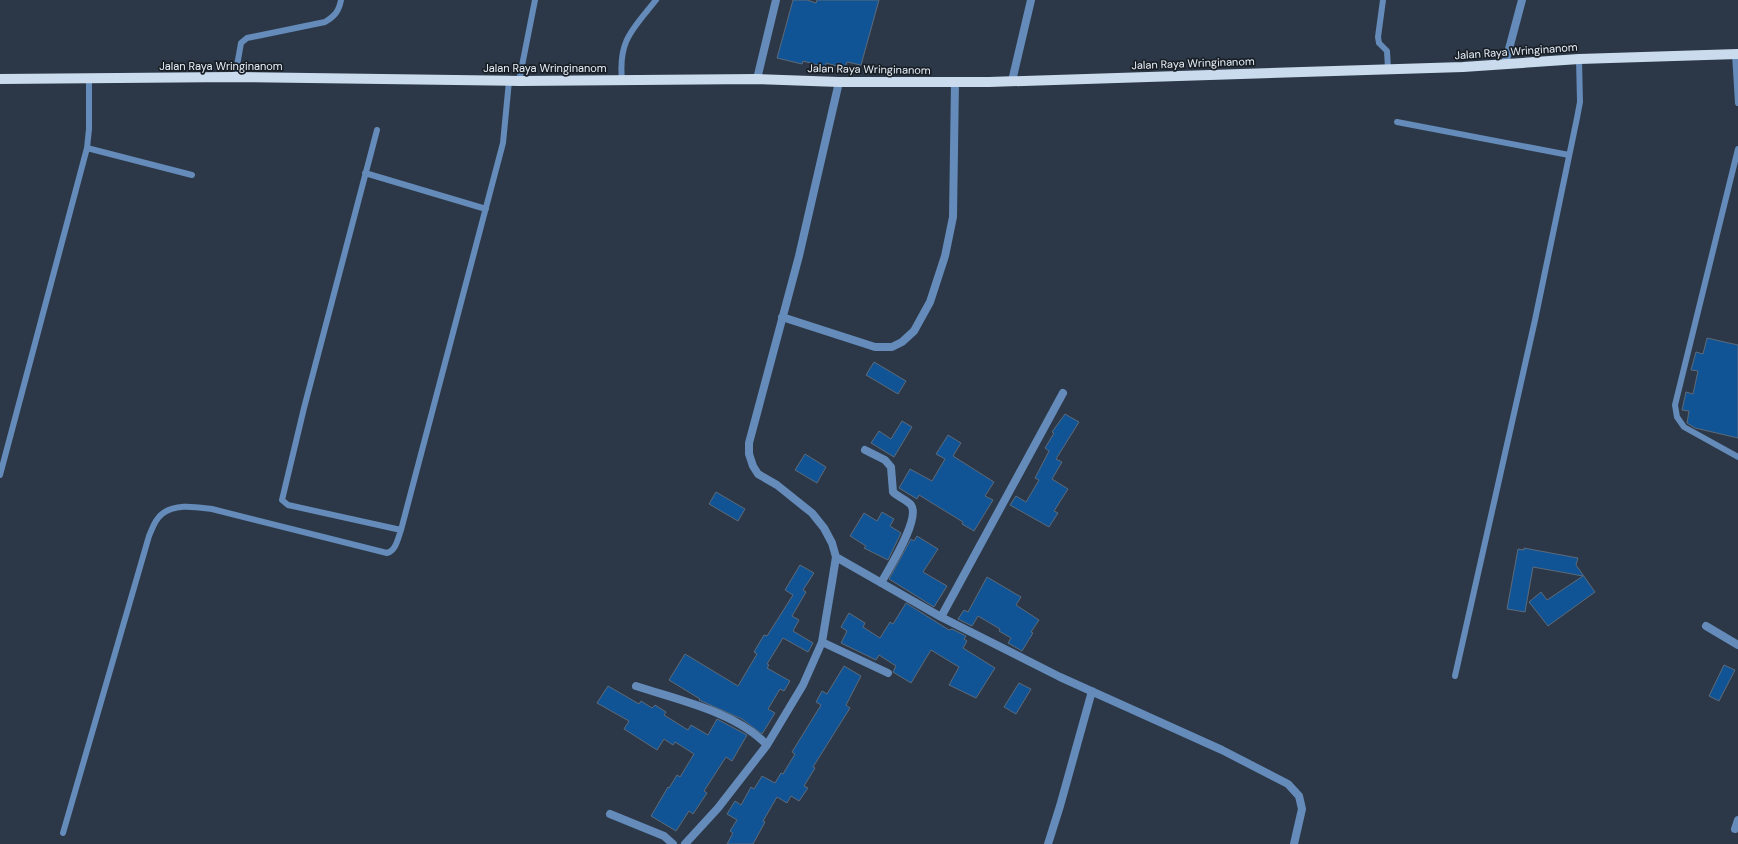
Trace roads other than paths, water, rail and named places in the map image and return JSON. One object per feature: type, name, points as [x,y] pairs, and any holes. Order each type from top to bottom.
[{"type":"main road","name":"Jalan Raya Wringinanom","points":[[0,79],[235,77],[514,81],[757,79],[838,82],[955,82],[1505,64],[1578,64],[1737,54]]},
{"type":"street","points":[[757,79],[776,0]]},
{"type":"street","points":[[1012,81],[1031,0]]},
{"type":"street","points":[[1505,64],[1522,0]]},
{"type":"street","points":[[685,844],[718,808],[767,745],[804,685],[822,642],[836,557],[832,543],[824,528],[812,513],[758,474],[753,466],[749,454],[753,425],[799,256],[838,82]]},
{"type":"street","points":[[782,316],[875,347],[892,347],[902,342],[914,331],[930,302],[943,263],[953,217],[955,82]]},
{"type":"street","points":[[941,617],[1063,393]]},
{"type":"street","points":[[865,450],[885,460],[891,466],[894,492],[910,504],[913,511],[910,527],[881,583]]},
{"type":"street","points":[[836,557],[941,617],[1092,691],[1222,750],[1288,784],[1299,796],[1302,809],[1294,844]]},
{"type":"street","points":[[1706,626],[1738,645]]},
{"type":"street","points":[[822,642],[888,673]]},
{"type":"street","points":[[636,686],[706,709],[751,730],[767,745]]},
{"type":"street","points":[[1048,844],[1092,691]]},
{"type":"street","points":[[610,814],[664,836],[674,844]]},
{"type":"street","points":[[1734,828],[1738,820]]},
{"type":"lane","points":[[235,77],[241,42],[246,38],[325,22],[339,11],[341,0]]},
{"type":"lane","points":[[63,833],[149,536],[156,521],[162,513],[188,506],[212,509],[387,553],[391,552],[395,547],[401,530],[486,209],[505,132],[507,107],[535,0]]},
{"type":"lane","points":[[622,80],[621,54],[624,43],[656,0]]},
{"type":"lane","points":[[1383,0],[1378,37],[1379,43],[1387,51],[1388,69]]},
{"type":"lane","points":[[1737,54],[1735,67],[1738,103]]},
{"type":"lane","points":[[1455,676],[1535,320],[1580,102],[1578,64]]},
{"type":"lane","points":[[0,475],[87,148],[90,109],[89,78]]},
{"type":"lane","points":[[1397,122],[1569,155]]},
{"type":"lane","points":[[377,130],[304,408],[282,500],[288,505],[401,530]]},
{"type":"lane","points":[[87,148],[192,175]]},
{"type":"lane","points":[[1738,148],[1675,405],[1677,417],[1684,427],[1738,457]]},
{"type":"lane","points":[[365,174],[486,209]]}]
